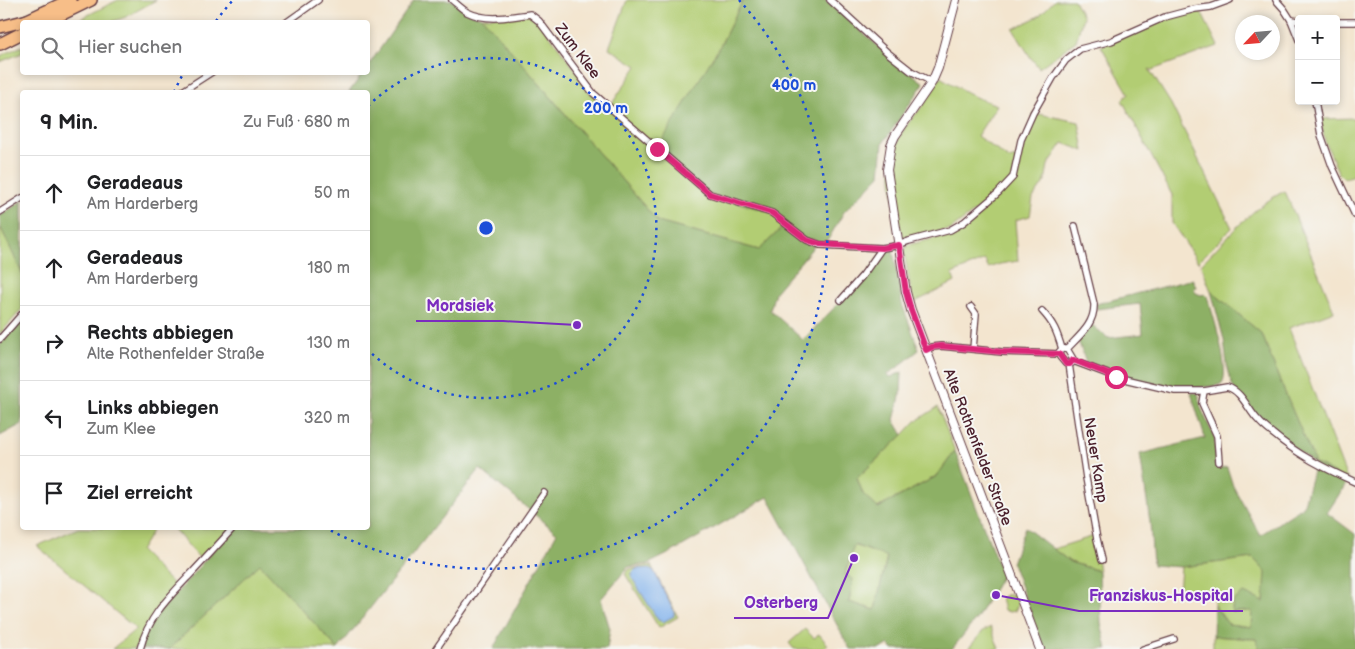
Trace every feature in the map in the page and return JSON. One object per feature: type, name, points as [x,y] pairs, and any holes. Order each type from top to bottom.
[{"type":"highway","points":[[29,20],[70,0]]},
{"type":"highway","points":[[50,20],[91,0]]},
{"type":"highway","points":[[0,27],[20,23]]},
{"type":"highway","points":[[0,34],[20,24]]},
{"type":"highway","points":[[0,44],[20,35]]},
{"type":"street","points":[[290,20],[318,0]]},
{"type":"street","name":"Zum Klee","points":[[452,0],[467,12],[482,17],[496,18],[530,14],[539,21],[593,93],[710,194],[772,213],[807,240],[820,244],[882,248],[950,230],[964,222],[998,193],[1013,177],[1021,140],[1033,113],[1053,78],[1066,60],[1080,49],[1111,41],[1165,17],[1211,7],[1230,0]]},
{"type":"street","points":[[830,0],[888,53],[911,71],[932,82]]},
{"type":"street","name":"Alte Rothenfelder Straße","points":[[956,0],[938,68],[932,82],[895,136],[888,156],[887,170],[906,292],[911,310],[1040,649]]},
{"type":"street","points":[[1276,0],[1291,20],[1295,30]]},
{"type":"street","points":[[1291,20],[1295,20]]},
{"type":"street","points":[[1340,22],[1355,22]]},
{"type":"street","points":[[184,90],[207,75]]},
{"type":"street","points":[[1316,105],[1321,135],[1332,166],[1355,215]]},
{"type":"street","points":[[0,212],[20,199]]},
{"type":"street","points":[[1062,351],[1091,322],[1094,310],[1075,226]]},
{"type":"street","points":[[841,300],[863,275],[882,248]]},
{"type":"street","points":[[971,307],[976,314],[973,349]]},
{"type":"street","points":[[1042,311],[1051,320],[1056,330],[1065,362],[1071,362],[1116,377],[1175,391],[1204,391],[1230,388],[1244,400],[1257,420],[1289,447],[1315,464],[1355,482]]},
{"type":"street","points":[[0,339],[20,316]]},
{"type":"street","points":[[926,350],[941,346],[973,349],[1062,351],[1072,356],[1071,362]]},
{"type":"street","name":"Neuer Kamp","points":[[1071,362],[1069,369],[1086,478],[1102,560]]},
{"type":"street","points":[[1204,391],[1202,404],[1217,436],[1219,462]]},
{"type":"street","points":[[436,649],[544,493]]},
{"type":"street","points":[[140,649],[148,624],[162,604],[231,530]]},
{"type":"street","points":[[1144,649],[1174,639]]},
{"type":"green space","points":[[118,0],[156,0],[117,20],[78,20]]},
{"type":"green space","points":[[414,0],[452,0],[467,12],[482,17],[658,222],[759,250],[786,224],[772,213],[710,194],[657,149],[721,44],[743,0],[826,0],[896,62],[924,83],[883,143],[880,175],[844,212],[826,243],[810,239],[815,245],[775,292],[770,310],[803,340],[867,274],[883,250],[893,250],[902,304],[919,350],[887,375],[891,377],[902,372],[901,393],[894,420],[903,435],[857,478],[863,494],[878,508],[937,476],[955,451],[1002,575],[977,618],[952,649],[892,649],[889,644],[881,649],[850,649],[768,497],[648,564],[628,567],[601,599],[610,629],[607,649],[493,649],[557,533],[480,469],[338,649],[260,564],[169,649],[140,649],[149,624],[231,530],[370,530],[370,90],[350,90],[362,75],[370,75],[370,63]],"holes":[[[854,545],[887,557],[875,610],[849,602],[853,579],[845,574]]]},
{"type":"green space","points":[[627,0],[743,0],[721,44],[772,213],[786,224],[759,250],[658,222],[482,17],[530,14],[539,21],[593,93],[609,108],[637,66],[609,48]]},
{"type":"green space","points":[[1055,0],[1074,0],[1083,17],[1076,41],[1039,68],[1013,29],[1039,16]]},
{"type":"green space","points":[[1201,12],[1218,46],[1152,70],[1149,69],[1171,104],[1232,228],[1198,262],[1172,223],[1172,195],[1122,100],[1129,94],[1101,46],[1168,18]]},
{"type":"green space","points":[[20,47],[20,54],[0,62],[0,56]]},
{"type":"green space","points":[[940,77],[975,97],[997,105],[977,136],[1009,159],[1017,157],[1034,113],[1079,122],[1084,151],[1063,143],[1048,165],[1045,181],[1033,198],[1030,216],[1015,220],[1018,261],[988,268],[985,260],[952,274],[955,282],[913,303],[904,252],[907,245],[949,235],[971,221],[993,198],[950,230],[901,238],[893,190],[892,165],[894,153],[902,131],[926,101]]},
{"type":"green space","points":[[1355,118],[1355,175],[1343,177],[1338,172],[1325,141],[1320,119]]},
{"type":"green space","points":[[1285,191],[1334,311],[1289,328],[1348,481],[1315,464],[1262,334],[1211,291],[1201,265],[1252,213],[1273,197]]},
{"type":"green space","points":[[20,202],[20,269],[0,226],[0,216]]},
{"type":"green space","points":[[0,226],[20,269],[20,311],[0,334]]},
{"type":"green space","points":[[1193,279],[1196,293],[1207,296],[1216,327],[1223,354],[1224,377],[1221,384],[1175,389],[1116,375],[1086,363],[1078,340],[1092,325],[1108,338],[1143,334],[1140,304],[1097,309],[1096,304]]},
{"type":"green space","points":[[1211,291],[1262,334],[1315,463],[1348,481],[1327,513],[1355,534],[1355,649],[1259,649],[1256,639],[1213,636],[1214,605],[1228,624],[1251,627],[1252,611],[1232,612],[1233,601],[1244,593],[1264,602],[1266,572],[1253,558],[1181,567],[1153,565],[1150,522],[1140,454],[1205,438],[1191,393],[1198,393],[1201,408],[1215,439],[1215,466],[1218,469],[1227,467],[1233,486],[1260,535],[1303,507],[1315,464],[1257,420],[1233,387],[1228,373],[1224,340]]},
{"type":"green space","points":[[20,321],[20,425],[0,436],[0,345]]},
{"type":"green space","points":[[938,407],[955,451],[937,476],[877,508],[863,494],[857,478],[916,421]]},
{"type":"green space","points":[[1025,527],[1070,562],[1099,571],[1101,623],[1107,649],[1044,649],[1012,563]]},
{"type":"green space","points":[[73,530],[151,530],[140,551],[177,588],[140,649],[112,649],[136,629],[37,546]]},
{"type":"green space","points":[[175,530],[231,530],[202,561]]},
{"type":"green space","points":[[1094,536],[1099,571],[1070,562],[1053,549]]},
{"type":"green space","points":[[854,545],[887,557],[875,610],[849,602],[853,579],[845,574]]},
{"type":"green space","points":[[1253,558],[1267,572],[1264,602],[1233,601],[1232,611],[1253,610],[1251,627],[1228,624],[1214,605],[1214,597],[1179,594],[1181,567]]},
{"type":"green space","points":[[260,564],[338,649],[169,649]]},
{"type":"green space","points":[[651,565],[678,617],[659,628],[625,574],[629,569]]},
{"type":"green space","points":[[1009,594],[1014,595],[1018,604],[1015,611],[1009,612],[1004,610],[1001,599]]},
{"type":"green space","points":[[991,627],[999,649],[968,649],[983,631]]},
{"type":"green space","points":[[805,629],[814,638],[819,634],[828,645],[823,649],[794,649],[789,643]]},
{"type":"green space","points":[[1213,636],[1256,639],[1259,649],[1213,649]]},
{"type":"water","points":[[650,568],[654,571],[674,612],[674,616],[663,622],[658,620],[632,578],[632,573],[636,569]]},
{"type":"place","name":"Mordsiek","points":[[577,325]]},
{"type":"place","name":"Osterberg","points":[[854,558]]},
{"type":"place","name":"Franziskus-Hospital","points":[[996,595]]},
{"type":"route","points":[[657,149],[710,194],[772,213],[807,240],[820,244],[882,248],[899,245],[906,292],[926,350],[941,346],[1002,352],[1059,354],[1066,364],[1070,364],[1073,360],[1116,377]]}]
